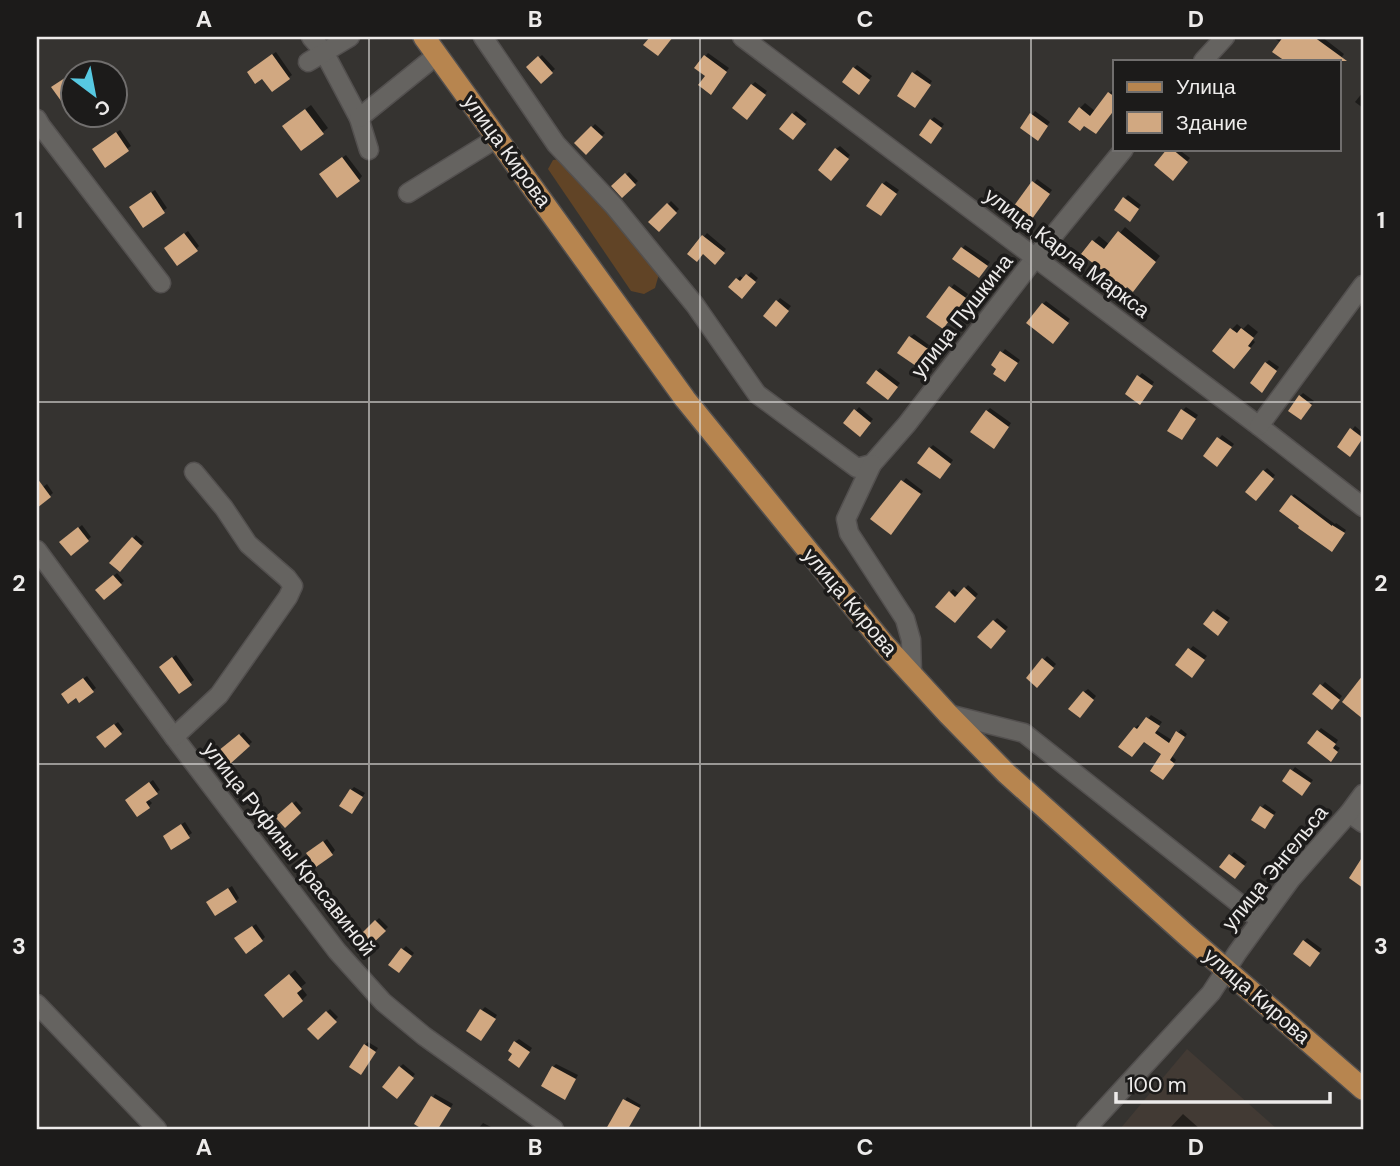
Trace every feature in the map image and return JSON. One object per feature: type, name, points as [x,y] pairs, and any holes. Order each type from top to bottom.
[{"type":"main road","name":"улица Кирова","points":[[431,43],[685,399],[883,643],[1006,773],[1363,1089]]},
{"type":"street","points":[[311,37],[316,57],[359,118],[369,150]]},
{"type":"street","points":[[316,57],[350,37]]},
{"type":"street","points":[[483,37],[556,144],[614,206],[695,305],[757,394],[864,466]]},
{"type":"street","name":"улица Карла Маркса","points":[[742,37],[1363,507]]},
{"type":"street","points":[[1204,60],[1225,37]]},
{"type":"street","points":[[359,118],[431,43]]},
{"type":"street","points":[[38,128],[161,284]]},
{"type":"street","points":[[408,192],[497,138]]},
{"type":"street","name":"улица Пушкина","points":[[912,674],[911,640],[905,619],[849,533],[846,519],[864,466],[907,424],[1035,258],[1123,150]]},
{"type":"street","points":[[1259,426],[1363,285]]},
{"type":"street","points":[[174,737],[219,695],[293,586],[248,544],[224,508],[194,472]]},
{"type":"street","name":"улица Руфины Красавиной","points":[[37,550],[174,737],[337,951],[383,1002],[424,1036],[554,1129]]},
{"type":"street","points":[[948,714],[1024,733],[1260,920]]},
{"type":"street","name":"улица Энгельса","points":[[1086,1129],[1211,993],[1291,879],[1356,818],[1363,794]]},
{"type":"street","points":[[37,1004],[156,1129]]},
{"type":"shaded area","points":[[562,159],[608,209],[659,274],[655,288],[644,294],[631,291],[548,169],[553,160]]},
{"type":"shaded area","points":[[1187,1049],[1277,1129],[1120,1129]]},
{"type":"building","points":[[650,37],[673,37],[658,56],[643,45]]},
{"type":"building","points":[[1283,37],[1314,37],[1347,61],[1284,60],[1272,52]]},
{"type":"building","points":[[272,54],[290,79],[272,92],[262,79],[255,84],[247,72]]},
{"type":"building","points":[[704,55],[727,72],[711,95],[698,85],[705,76],[694,68]]},
{"type":"building","points":[[538,56],[553,73],[541,84],[526,67]]},
{"type":"building","points":[[853,67],[870,80],[859,95],[842,82]]},
{"type":"building","points":[[912,72],[931,85],[915,108],[897,96]]},
{"type":"building","points":[[60,81],[60,100],[51,87]]},
{"type":"building","points":[[751,84],[766,95],[747,120],[732,108]]},
{"type":"building","points":[[1108,92],[1113,96],[1113,112],[1096,134],[1084,126],[1080,131],[1068,122],[1079,107],[1090,116]]},
{"type":"building","points":[[305,109],[324,134],[301,151],[282,126]]},
{"type":"building","points":[[792,113],[806,124],[793,140],[779,129]]},
{"type":"building","points":[[1030,113],[1048,126],[1038,141],[1020,128]]},
{"type":"building","points":[[930,119],[942,128],[931,144],[919,135]]},
{"type":"building","points":[[591,126],[603,137],[586,155],[574,143]]},
{"type":"building","points":[[116,132],[129,151],[105,168],[92,149]]},
{"type":"building","points":[[835,148],[849,159],[831,181],[818,170]]},
{"type":"building","points":[[1166,150],[1173,150],[1188,162],[1173,181],[1154,165]]},
{"type":"building","points":[[342,157],[360,181],[337,198],[319,174]]},
{"type":"building","points":[[625,173],[636,185],[622,198],[611,186]]},
{"type":"building","points":[[1032,181],[1050,194],[1029,223],[1011,210]]},
{"type":"building","points":[[882,183],[897,194],[881,216],[866,206]]},
{"type":"building","points":[[151,192],[165,213],[143,228],[129,207]]},
{"type":"building","points":[[1123,197],[1139,209],[1130,222],[1114,210]]},
{"type":"building","points":[[667,203],[677,213],[659,232],[648,222]]},
{"type":"building","points":[[1118,231],[1156,262],[1133,292],[1127,287],[1122,294],[1104,279],[1107,274],[1081,254],[1092,240],[1104,249]]},
{"type":"building","points":[[184,233],[198,251],[177,266],[164,248]]},
{"type":"building","points":[[702,235],[725,253],[715,265],[703,254],[697,262],[687,254]]},
{"type":"building","points":[[961,247],[988,266],[979,278],[952,259]]},
{"type":"building","points":[[746,274],[756,282],[742,299],[728,287],[736,278],[740,281]]},
{"type":"building","points":[[949,286],[966,298],[943,329],[926,317]]},
{"type":"building","points":[[776,300],[789,311],[776,327],[763,316]]},
{"type":"building","points":[[1042,303],[1069,323],[1053,344],[1026,323]]},
{"type":"building","points":[[1230,328],[1237,333],[1241,328],[1254,338],[1248,346],[1251,348],[1234,369],[1212,351]]},
{"type":"building","points":[[909,336],[928,349],[916,366],[897,353]]},
{"type":"building","points":[[1000,351],[1018,363],[1005,382],[993,374],[996,369],[991,365]]},
{"type":"building","points":[[1265,362],[1277,371],[1262,393],[1250,383]]},
{"type":"building","points":[[876,370],[898,387],[888,400],[866,383]]},
{"type":"building","points":[[1137,375],[1153,386],[1140,405],[1125,394]]},
{"type":"building","points":[[1299,395],[1312,405],[1301,420],[1288,411]]},
{"type":"building","points":[[854,409],[871,423],[860,437],[843,423]]},
{"type":"building","points":[[1181,409],[1196,419],[1182,440],[1167,431]]},
{"type":"building","points":[[986,410],[1009,427],[994,449],[970,432]]},
{"type":"building","points":[[1350,428],[1363,438],[1350,457],[1337,447]]},
{"type":"building","points":[[1217,437],[1232,447],[1217,467],[1203,456]]},
{"type":"building","points":[[929,447],[951,464],[940,479],[917,463]]},
{"type":"building","points":[[1263,470],[1274,479],[1256,501],[1245,492]]},
{"type":"building","points":[[37,478],[51,497],[37,508]]},
{"type":"building","points":[[901,480],[921,494],[891,535],[870,519]]},
{"type":"building","points":[[1291,495],[1345,533],[1332,552],[1279,511]]},
{"type":"building","points":[[78,527],[89,541],[71,556],[59,542]]},
{"type":"building","points":[[132,537],[142,546],[120,572],[109,563]]},
{"type":"building","points":[[113,575],[122,585],[104,600],[95,590]]},
{"type":"building","points":[[964,587],[976,598],[955,623],[935,607],[949,591],[955,597]]},
{"type":"building","points":[[1213,611],[1228,622],[1218,636],[1203,624]]},
{"type":"building","points":[[993,620],[1006,631],[991,649],[977,637]]},
{"type":"building","points":[[1188,648],[1205,660],[1192,678],[1175,665]]},
{"type":"building","points":[[172,657],[192,685],[179,694],[159,667]]},
{"type":"building","points":[[1042,658],[1054,668],[1037,688],[1026,678]]},
{"type":"building","points":[[1363,675],[1363,719],[1342,702]]},
{"type":"building","points":[[83,678],[94,692],[79,703],[76,698],[68,704],[61,694]]},
{"type":"building","points":[[1320,684],[1340,700],[1332,710],[1312,694]]},
{"type":"building","points":[[1083,691],[1094,700],[1080,718],[1068,709]]},
{"type":"building","points":[[1146,717],[1160,726],[1155,733],[1169,743],[1176,731],[1185,737],[1170,760],[1175,764],[1163,780],[1150,771],[1161,754],[1144,742],[1132,757],[1118,747]]},
{"type":"building","points":[[114,724],[122,734],[105,748],[96,737]]},
{"type":"building","points":[[1317,730],[1336,744],[1333,748],[1338,752],[1331,762],[1307,743]]},
{"type":"building","points":[[239,734],[250,746],[230,764],[218,751]]},
{"type":"building","points":[[1290,769],[1311,783],[1302,796],[1282,781]]},
{"type":"building","points":[[149,782],[158,794],[146,802],[150,808],[137,817],[125,800]]},
{"type":"building","points":[[350,789],[363,797],[352,814],[339,806]]},
{"type":"building","points":[[292,802],[301,813],[285,828],[275,817]]},
{"type":"building","points":[[1260,806],[1274,815],[1265,829],[1251,820]]},
{"type":"building","points":[[181,824],[190,838],[171,850],[163,836]]},
{"type":"building","points":[[323,841],[333,855],[316,867],[306,853]]},
{"type":"building","points":[[1229,854],[1245,866],[1235,879],[1219,867]]},
{"type":"building","points":[[1363,856],[1363,888],[1349,878]]},
{"type":"building","points":[[228,888],[237,902],[215,916],[206,902]]},
{"type":"building","points":[[375,920],[386,931],[371,945],[361,934]]},
{"type":"building","points":[[252,926],[263,941],[246,954],[234,938]]},
{"type":"building","points":[[1303,940],[1320,953],[1310,967],[1293,954]]},
{"type":"building","points":[[401,948],[412,956],[399,973],[388,965]]},
{"type":"building","points":[[289,974],[302,989],[297,993],[303,1001],[283,1018],[264,995]]},
{"type":"building","points":[[480,1009],[496,1019],[481,1041],[466,1031]]},
{"type":"building","points":[[326,1011],[337,1022],[318,1040],[307,1029]]},
{"type":"building","points":[[514,1041],[530,1052],[519,1068],[508,1060],[512,1054],[508,1051]]},
{"type":"building","points":[[364,1044],[376,1052],[361,1075],[349,1067]]},
{"type":"building","points":[[399,1066],[414,1078],[397,1099],[382,1087]]},
{"type":"building","points":[[552,1066],[576,1079],[565,1100],[541,1086]]},
{"type":"building","points":[[431,1096],[451,1108],[438,1129],[422,1129],[414,1124]]},
{"type":"building","points":[[623,1099],[640,1108],[628,1129],[606,1129]]}]
